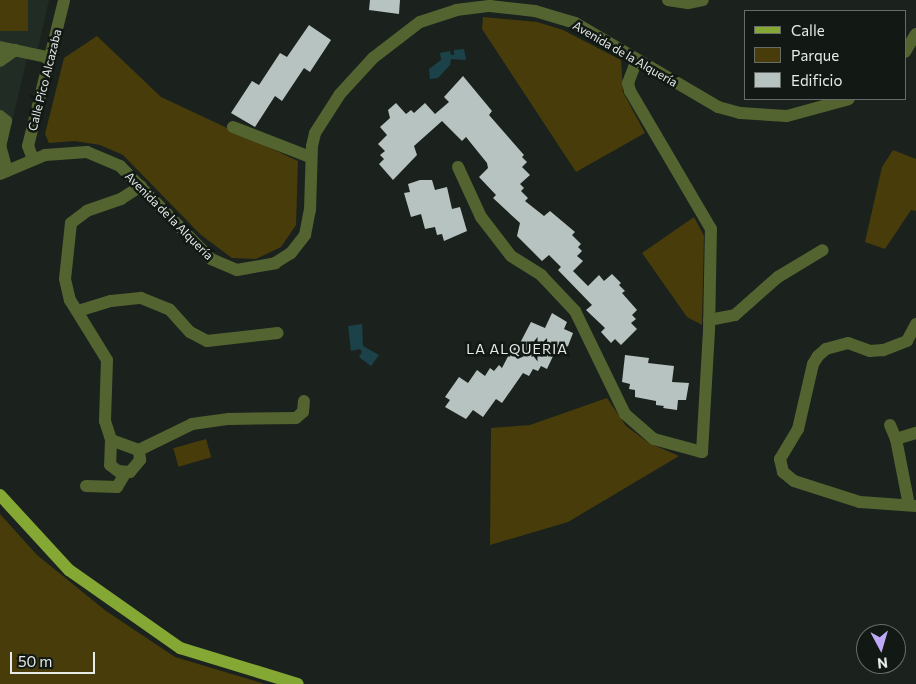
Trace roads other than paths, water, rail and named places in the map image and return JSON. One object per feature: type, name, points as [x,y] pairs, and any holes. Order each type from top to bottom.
[{"type":"main road","points":[[0,495],[69,570],[180,648],[298,684]]},
{"type":"street","name":"Calle Pico Alcazaba","points":[[32,159],[28,146],[64,0]]},
{"type":"street","points":[[668,0],[688,3],[703,0]]},
{"type":"street","name":"Avenida de la Alquería","points":[[3,172],[32,159],[60,152],[87,152],[120,166],[211,260],[237,270],[254,270],[292,253],[305,235],[310,210],[310,157],[316,133],[340,94],[373,58],[420,22],[456,10],[490,3],[535,11],[575,23],[718,107],[740,113],[787,116],[845,100]]},
{"type":"street","points":[[906,50],[916,34]]},
{"type":"street","points":[[0,47],[51,58]]},
{"type":"street","points":[[0,61],[14,50]]},
{"type":"street","points":[[458,167],[481,217],[511,256],[541,275],[575,312],[626,414],[654,439],[702,452],[710,320],[711,229],[630,91],[628,83],[637,60]]},
{"type":"street","points":[[0,116],[6,121],[0,145],[3,172]]},
{"type":"street","points":[[233,127],[310,157]]},
{"type":"street","points":[[139,450],[140,460],[130,472],[110,465],[111,440],[105,421],[107,360],[70,300],[65,279],[71,223],[87,211],[121,199],[141,186]]},
{"type":"street","points":[[710,320],[735,315],[778,277],[823,250]]},
{"type":"street","points":[[78,311],[111,301],[141,298],[170,310],[190,332],[207,341],[278,333]]},
{"type":"street","points":[[890,425],[896,439],[913,505],[860,502],[794,481],[784,472],[780,459],[798,429],[813,364],[818,356],[826,349],[848,343],[870,351],[890,348],[907,341],[916,324]]},
{"type":"street","points":[[111,440],[139,450],[192,424],[229,419],[296,418],[303,412],[304,401]]},
{"type":"street","points":[[896,439],[916,433]]},
{"type":"street","points":[[86,486],[117,487],[126,472]]},
{"type":"water","points":[[464,49],[466,60],[451,59],[450,65],[438,78],[430,79],[429,69],[441,60],[440,53],[450,51],[451,55],[454,55],[454,50]]},
{"type":"water","points":[[362,324],[363,346],[379,355],[371,366],[359,357],[362,352],[360,349],[351,351],[348,326]]},
{"type":"district","name":"LA ALQUERIA","points":[[517,349]]}]
